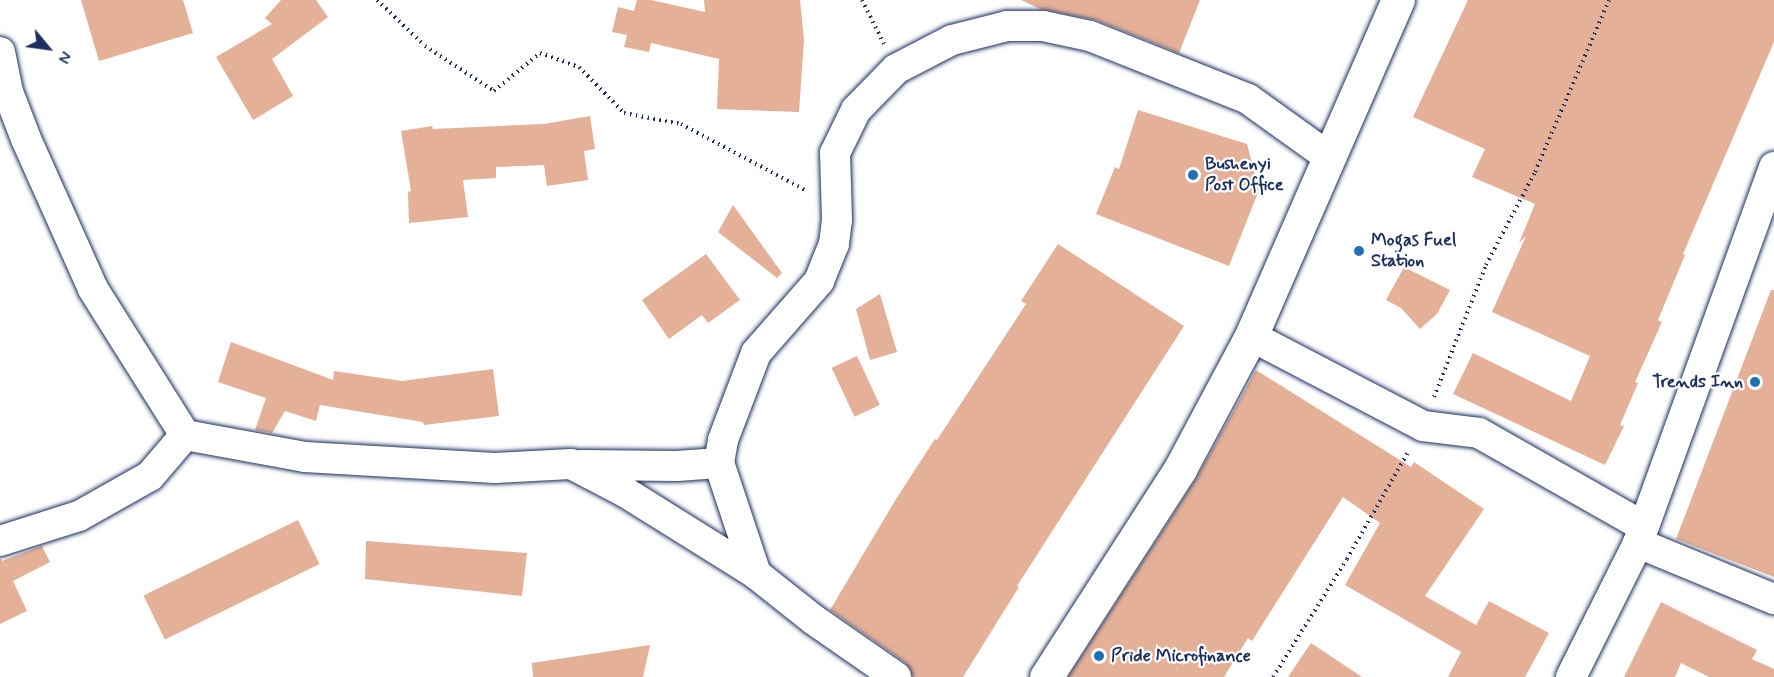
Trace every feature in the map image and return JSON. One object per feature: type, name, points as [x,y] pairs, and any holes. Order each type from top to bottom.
[{"type":"main road","points":[[1046,677],[1180,469],[1251,336],[1398,0]]},
{"type":"street","points":[[756,574],[719,463],[723,440],[756,353],[819,281],[834,244],[835,153],[856,110],[896,69],[952,40],[1007,26],[1043,26],[1090,36],[1248,99],[1330,158]]},
{"type":"street","points":[[0,52],[8,92],[26,139],[93,289],[186,435],[305,457],[495,468],[571,464],[610,467],[719,463]]},
{"type":"street","points":[[1571,677],[1641,535],[1774,167]]},
{"type":"street","points":[[1251,336],[1423,426],[1479,433],[1641,535],[1774,599]]},
{"type":"street","points":[[0,541],[79,516],[150,476],[186,435]]},
{"type":"street","points":[[571,464],[625,492],[756,574],[814,620],[896,677]]},
{"type":"path","points":[[377,0],[425,46],[494,91],[540,53],[579,67],[624,113],[681,124],[816,195],[836,209]]},
{"type":"path","points":[[862,0],[896,69]]},
{"type":"path","points":[[1273,677],[1347,559],[1423,426],[1486,265],[1535,172],[1609,0]]},
{"type":"building","points":[[81,0],[183,0],[193,33],[99,61]]},
{"type":"building","points":[[281,0],[316,0],[328,17],[272,59],[293,96],[253,120],[216,57],[272,24],[265,18]]},
{"type":"building","points":[[637,0],[651,0],[705,12],[704,0],[800,0],[804,40],[799,112],[717,109],[719,59],[651,43],[649,52],[624,47],[627,35],[612,32],[618,7],[634,11]]},
{"type":"building","points":[[1021,0],[1200,0],[1179,53],[1096,20],[1040,9]]},
{"type":"building","points":[[1468,0],[1774,0],[1774,42],[1683,254],[1685,255],[1658,320],[1662,322],[1635,382],[1638,383],[1620,425],[1624,426],[1605,465],[1453,394],[1473,353],[1571,401],[1590,356],[1492,312],[1526,236],[1519,243],[1535,204],[1472,177],[1485,149],[1413,117]]},
{"type":"building","points":[[1138,110],[1247,144],[1259,190],[1229,266],[1096,214],[1115,167],[1119,169]]},
{"type":"building","points":[[590,116],[595,149],[584,151],[588,180],[547,186],[544,165],[496,167],[496,178],[463,180],[468,217],[409,223],[408,192],[411,191],[401,131],[432,126],[433,129],[544,124]]},
{"type":"building","points":[[733,205],[782,273],[777,278],[718,232]]},
{"type":"building","points":[[1058,244],[1184,326],[1017,586],[1019,587],[963,677],[913,677],[906,663],[830,610],[896,499],[1026,304],[1021,301]]},
{"type":"building","points":[[706,254],[740,300],[708,323],[702,315],[669,339],[642,300]]},
{"type":"building","points":[[1404,267],[1450,290],[1437,314],[1420,329],[1401,308],[1386,300]]},
{"type":"building","points":[[1771,290],[1774,290],[1774,577],[1676,539]]},
{"type":"building","points":[[880,294],[897,352],[870,360],[856,309]]},
{"type":"building","points":[[231,342],[333,380],[334,371],[402,381],[493,369],[499,416],[424,425],[423,422],[320,405],[316,421],[285,411],[272,433],[255,430],[266,398],[218,382]]},
{"type":"building","points":[[857,356],[880,405],[854,417],[832,368]]},
{"type":"building","points":[[1256,370],[1411,467],[1414,462],[1484,509],[1425,596],[1476,625],[1489,601],[1549,633],[1525,677],[1448,677],[1461,652],[1345,585],[1380,523],[1343,497],[1252,641],[1248,638],[1224,677],[1068,677],[1196,479]]},
{"type":"building","points":[[298,520],[319,564],[165,639],[143,595]]},
{"type":"building","points":[[366,541],[527,553],[522,596],[365,579]]},
{"type":"building","points":[[42,546],[50,562],[13,581],[27,611],[0,624],[0,558],[2,561]]},
{"type":"building","points":[[1661,602],[1757,650],[1752,659],[1774,669],[1774,677],[1709,677],[1681,663],[1675,677],[1624,677]]},
{"type":"building","points":[[1311,643],[1362,677],[1288,677]]},
{"type":"building","points":[[650,645],[643,677],[533,677],[532,663]]},
{"type":"place","name":"Bushenyi Post Office","points":[[1193,175]]},
{"type":"place","name":"Mogas Fuel Station","points":[[1359,251]]},
{"type":"place","name":"Trends Inn","points":[[1755,382]]},
{"type":"place","name":"Pride Microfinance","points":[[1099,656]]}]
